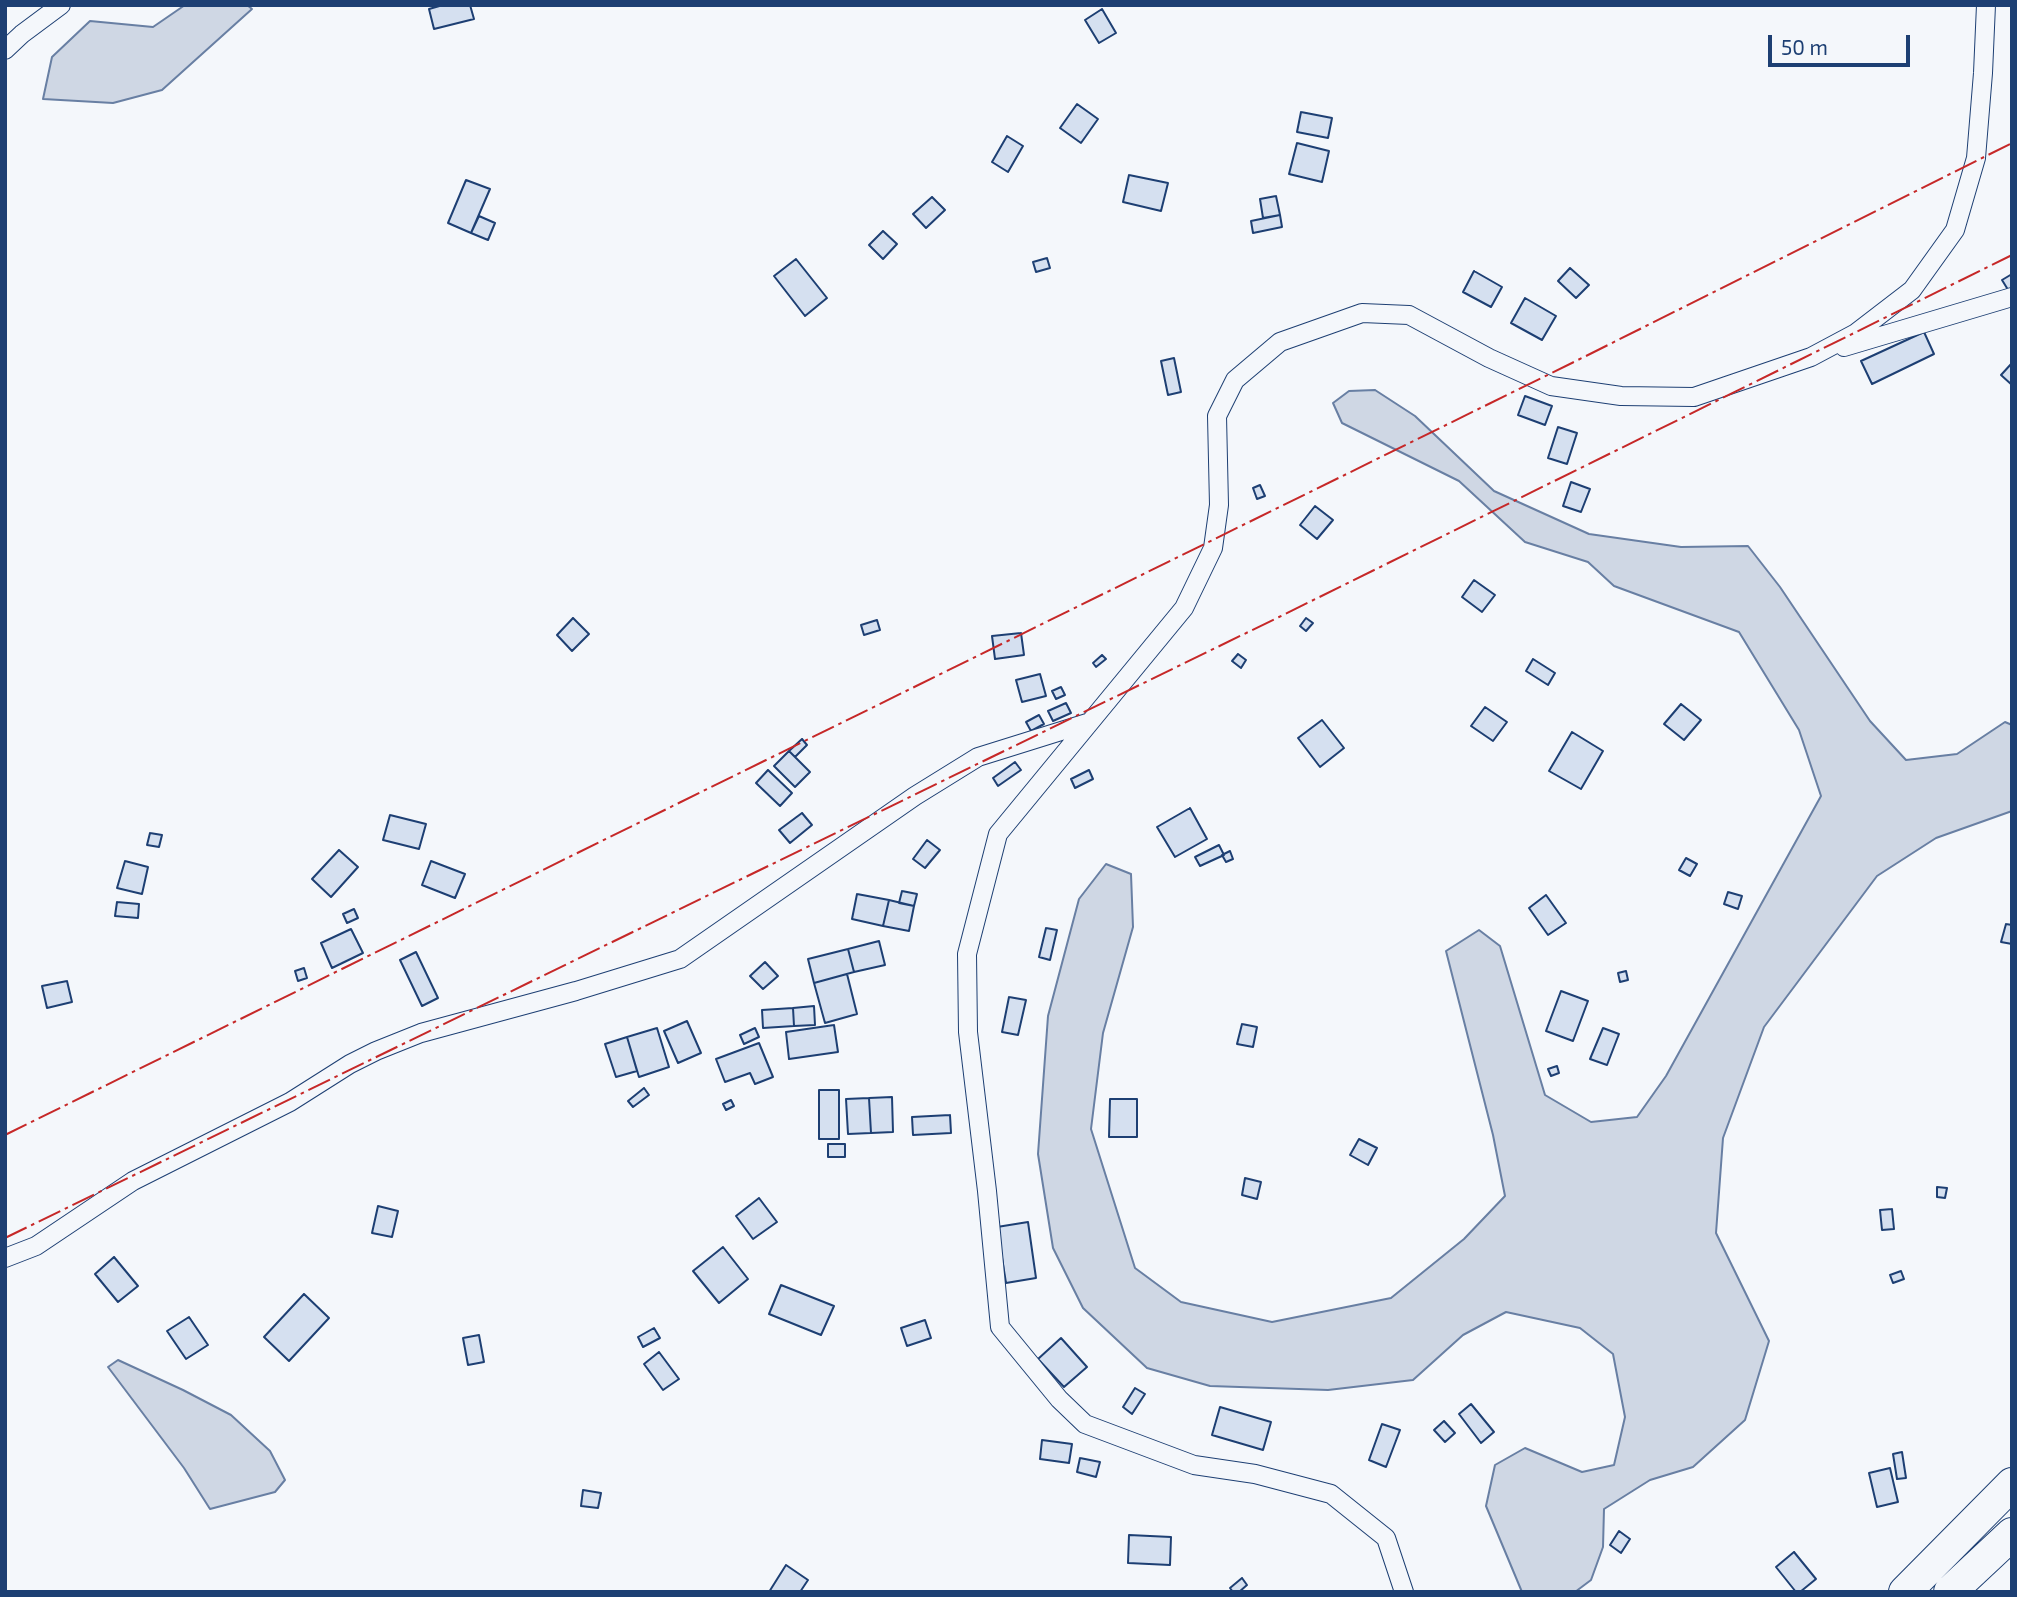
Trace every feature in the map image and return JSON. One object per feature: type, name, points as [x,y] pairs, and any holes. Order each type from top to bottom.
[{"type":"highway","points":[[1905,1592],[2012,1484]]},
{"type":"highway","points":[[1950,1592],[2012,1534]]},
{"type":"street","points":[[5,50],[61,5]]},
{"type":"street","points":[[1811,357],[1856,333],[1912,290],[1955,230],[1976,158],[1986,5]]},
{"type":"street","points":[[1404,1592],[1386,1538],[1331,1494],[1255,1475],[1194,1465],[1086,1424],[1059,1399],[1000,1326],[968,1032],[967,954],[998,834],[1184,608],[1213,548],[1219,505],[1217,416],[1236,380],[1280,342],[1362,313],[1409,315],[1489,358],[1551,386],[1621,396],[1694,397],[1811,357],[2012,297]]},
{"type":"street","points":[[5,1258],[36,1246],[133,1181],[290,1102],[376,1051],[421,1033],[680,959],[915,796],[978,757],[1090,722]]},
{"type":"shaded area","points":[[185,5],[247,5],[252,9],[162,90],[113,103],[43,99],[52,57],[90,21],[153,27]]},
{"type":"shaded area","points":[[1375,390],[1415,416],[1494,491],[1589,534],[1681,547],[1748,546],[1780,587],[1870,721],[1906,760],[1957,754],[2005,722],[2012,725],[2012,811],[1936,838],[1877,876],[1764,1027],[1723,1138],[1716,1233],[1769,1341],[1745,1420],[1693,1467],[1650,1480],[1604,1509],[1603,1547],[1591,1580],[1575,1592],[1522,1592],[1486,1506],[1495,1465],[1525,1448],[1582,1472],[1614,1465],[1625,1417],[1613,1354],[1580,1328],[1506,1312],[1463,1335],[1413,1380],[1328,1390],[1210,1386],[1147,1368],[1083,1308],[1053,1248],[1038,1154],[1048,1016],[1079,899],[1106,864],[1131,874],[1133,927],[1103,1033],[1091,1129],[1135,1268],[1181,1302],[1272,1322],[1391,1298],[1464,1239],[1505,1196],[1493,1135],[1446,951],[1479,930],[1500,946],[1545,1095],[1591,1122],[1637,1117],[1666,1076],[1821,796],[1799,730],[1739,632],[1614,586],[1588,562],[1525,542],[1459,481],[1342,423],[1333,403],[1349,391]]},
{"type":"shaded area","points":[[118,1360],[231,1415],[270,1451],[285,1480],[275,1492],[210,1509],[184,1468],[108,1367]]},
{"type":"building","points":[[443,5],[470,5],[474,19],[434,29],[429,9]]},
{"type":"building","points":[[1102,9],[1116,33],[1099,43],[1085,20]]},
{"type":"building","points":[[1077,104],[1098,119],[1081,143],[1060,128]]},
{"type":"building","points":[[1301,112],[1332,118],[1328,138],[1297,132]]},
{"type":"building","points":[[1007,136],[1023,146],[1008,172],[992,162]]},
{"type":"building","points":[[1297,143],[1329,151],[1322,182],[1289,174]]},
{"type":"building","points":[[1129,175],[1168,183],[1161,211],[1123,202]]},
{"type":"building","points":[[466,180],[490,189],[471,233],[448,223]]},
{"type":"building","points":[[1276,196],[1280,215],[1263,218],[1260,199]]},
{"type":"building","points":[[932,197],[945,210],[926,228],[913,214]]},
{"type":"building","points":[[1280,215],[1282,227],[1253,233],[1251,221]]},
{"type":"building","points":[[479,216],[495,223],[488,240],[471,233]]},
{"type":"building","points":[[883,231],[897,244],[883,259],[869,245]]},
{"type":"building","points":[[1047,258],[1050,268],[1036,272],[1033,262]]},
{"type":"building","points":[[796,259],[827,298],[805,316],[774,276]]},
{"type":"building","points":[[1570,268],[1589,285],[1576,298],[1558,281]]},
{"type":"building","points":[[1474,271],[1502,287],[1491,307],[1463,292]]},
{"type":"building","points":[[2012,274],[2012,292],[2010,293],[2002,280]]},
{"type":"building","points":[[1525,298],[1556,316],[1542,340],[1511,323]]},
{"type":"building","points":[[1924,332],[1934,354],[1872,384],[1861,361]]},
{"type":"building","points":[[1174,358],[1181,392],[1168,395],[1161,361]]},
{"type":"building","points":[[2012,363],[2012,385],[2001,375]]},
{"type":"building","points":[[1525,396],[1552,406],[1545,425],[1518,415]]},
{"type":"building","points":[[1558,427],[1577,433],[1567,464],[1548,458]]},
{"type":"building","points":[[1571,482],[1590,489],[1581,512],[1563,506]]},
{"type":"building","points":[[1260,485],[1265,496],[1257,499],[1253,488]]},
{"type":"building","points":[[1315,506],[1333,520],[1317,539],[1300,525]]},
{"type":"building","points":[[1474,580],[1495,595],[1482,612],[1462,597]]},
{"type":"building","points":[[573,618],[589,634],[572,651],[557,635]]},
{"type":"building","points":[[1306,618],[1313,623],[1306,631],[1300,626]]},
{"type":"building","points":[[877,620],[880,630],[864,635],[861,625]]},
{"type":"building","points":[[1021,633],[1024,655],[995,659],[992,636]]},
{"type":"building","points":[[1238,654],[1246,660],[1241,668],[1232,661]]},
{"type":"building","points":[[1102,655],[1106,659],[1096,667],[1093,663]]},
{"type":"building","points":[[1533,659],[1555,673],[1548,685],[1526,671]]},
{"type":"building","points":[[1040,674],[1046,696],[1022,702],[1016,680]]},
{"type":"building","points":[[1061,687],[1065,695],[1056,699],[1052,691]]},
{"type":"building","points":[[1066,703],[1071,713],[1053,721],[1048,711]]},
{"type":"building","points":[[1681,704],[1701,720],[1684,740],[1664,724]]},
{"type":"building","points":[[1485,707],[1507,722],[1493,741],[1471,726]]},
{"type":"building","points":[[1039,715],[1044,724],[1031,731],[1026,722]]},
{"type":"building","points":[[1322,720],[1344,748],[1320,767],[1298,738]]},
{"type":"building","points":[[1572,732],[1603,751],[1581,789],[1549,771]]},
{"type":"building","points":[[802,739],[807,745],[795,757],[789,751]]},
{"type":"building","points":[[789,751],[810,772],[795,787],[774,766]]},
{"type":"building","points":[[1015,762],[1021,770],[998,786],[993,778]]},
{"type":"building","points":[[768,770],[792,793],[780,806],[756,783]]},
{"type":"building","points":[[1089,770],[1093,779],[1075,788],[1071,779]]},
{"type":"building","points":[[1190,808],[1207,839],[1175,857],[1157,827]]},
{"type":"building","points":[[802,813],[812,825],[790,843],[779,830]]},
{"type":"building","points":[[390,815],[426,824],[419,849],[383,840]]},
{"type":"building","points":[[150,833],[162,835],[159,847],[147,845]]},
{"type":"building","points":[[927,840],[940,850],[925,868],[913,859]]},
{"type":"building","points":[[1219,845],[1224,855],[1200,866],[1195,857]]},
{"type":"building","points":[[339,850],[358,867],[331,897],[312,879]]},
{"type":"building","points":[[1230,851],[1233,859],[1226,862],[1222,855]]},
{"type":"building","points":[[1686,858],[1697,864],[1690,876],[1679,870]]},
{"type":"building","points":[[125,861],[148,867],[142,894],[117,888]]},
{"type":"building","points":[[431,861],[465,874],[455,898],[422,885]]},
{"type":"building","points":[[902,891],[917,894],[914,906],[899,903]]},
{"type":"building","points":[[1728,892],[1742,896],[1738,909],[1724,904]]},
{"type":"building","points":[[857,894],[889,900],[883,926],[852,919]]},
{"type":"building","points":[[1546,895],[1566,923],[1548,935],[1529,908]]},
{"type":"building","points":[[889,900],[914,906],[909,931],[883,926]]},
{"type":"building","points":[[117,902],[139,904],[138,918],[115,916]]},
{"type":"building","points":[[354,909],[358,918],[347,923],[343,914]]},
{"type":"building","points":[[2006,924],[2012,925],[2012,944],[2001,942]]},
{"type":"building","points":[[1046,928],[1057,930],[1050,960],[1039,957]]},
{"type":"building","points":[[351,929],[363,953],[332,968],[321,943]]},
{"type":"building","points":[[879,941],[885,965],[854,972],[848,949]]},
{"type":"building","points":[[848,949],[854,972],[814,983],[808,959]]},
{"type":"building","points":[[416,952],[438,998],[422,1006],[400,960]]},
{"type":"building","points":[[765,962],[778,976],[763,989],[750,976]]},
{"type":"building","points":[[304,968],[307,978],[298,981],[295,971]]},
{"type":"building","points":[[1626,971],[1628,980],[1620,982],[1618,973]]},
{"type":"building","points":[[847,974],[857,1014],[825,1023],[814,983]]},
{"type":"building","points":[[67,981],[72,1002],[47,1008],[42,986]]},
{"type":"building","points":[[1561,991],[1588,1001],[1573,1041],[1546,1031]]},
{"type":"building","points":[[1009,997],[1026,1000],[1018,1035],[1002,1032]]},
{"type":"building","points":[[814,1006],[815,1025],[794,1026],[793,1008]]},
{"type":"building","points":[[793,1008],[794,1026],[763,1028],[762,1010]]},
{"type":"building","points":[[687,1021],[701,1053],[678,1063],[664,1031]]},
{"type":"building","points":[[1242,1024],[1257,1027],[1253,1047],[1237,1044]]},
{"type":"building","points":[[834,1025],[838,1052],[789,1059],[786,1032]]},
{"type":"building","points":[[657,1028],[669,1067],[639,1077],[627,1037]]},
{"type":"building","points":[[755,1028],[759,1037],[744,1044],[740,1035]]},
{"type":"building","points":[[1603,1028],[1619,1034],[1607,1065],[1590,1059]]},
{"type":"building","points":[[627,1037],[637,1071],[616,1077],[605,1044]]},
{"type":"building","points":[[759,1043],[773,1077],[755,1084],[750,1073],[725,1082],[716,1059]]},
{"type":"building","points":[[1557,1066],[1559,1073],[1551,1076],[1548,1069]]},
{"type":"building","points":[[644,1088],[649,1095],[633,1107],[628,1101]]},
{"type":"building","points":[[819,1090],[839,1090],[839,1139],[819,1139]]},
{"type":"building","points":[[892,1097],[893,1132],[871,1133],[869,1098]]},
{"type":"building","points":[[869,1098],[871,1133],[848,1134],[846,1099]]},
{"type":"building","points":[[1110,1099],[1137,1099],[1137,1137],[1109,1137]]},
{"type":"building","points":[[731,1100],[734,1106],[726,1110],[723,1104]]},
{"type":"building","points":[[950,1115],[951,1133],[913,1135],[912,1117]]},
{"type":"building","points":[[1359,1139],[1377,1148],[1368,1165],[1350,1155]]},
{"type":"building","points":[[828,1144],[845,1144],[845,1157],[828,1157]]},
{"type":"building","points":[[1245,1178],[1261,1182],[1257,1199],[1242,1195]]},
{"type":"building","points":[[1937,1187],[1947,1188],[1945,1198],[1937,1197]]},
{"type":"building","points":[[759,1198],[777,1222],[753,1239],[736,1216]]},
{"type":"building","points":[[378,1206],[398,1211],[392,1237],[372,1233]]},
{"type":"building","points":[[1892,1209],[1894,1229],[1882,1230],[1880,1210]]},
{"type":"building","points":[[1028,1222],[1036,1278],[1006,1283],[997,1227]]},
{"type":"building","points":[[723,1247],[748,1279],[719,1303],[693,1271]]},
{"type":"building","points":[[114,1257],[138,1286],[118,1302],[95,1274]]},
{"type":"building","points":[[1901,1271],[1904,1279],[1893,1283],[1890,1275]]},
{"type":"building","points":[[781,1285],[834,1306],[821,1335],[769,1314]]},
{"type":"building","points":[[304,1294],[329,1318],[289,1361],[264,1337]]},
{"type":"building","points":[[189,1317],[208,1345],[186,1359],[167,1331]]},
{"type":"building","points":[[925,1320],[931,1338],[907,1346],[901,1328]]},
{"type":"building","points":[[654,1328],[660,1338],[643,1347],[638,1337]]},
{"type":"building","points":[[479,1335],[484,1362],[468,1365],[463,1338]]},
{"type":"building","points":[[1061,1338],[1087,1367],[1064,1387],[1038,1359]]},
{"type":"building","points":[[659,1352],[679,1379],[663,1390],[644,1364]]},
{"type":"building","points":[[1135,1388],[1145,1394],[1132,1414],[1123,1407]]},
{"type":"building","points":[[1471,1404],[1494,1432],[1481,1443],[1459,1414]]},
{"type":"building","points":[[1220,1407],[1271,1422],[1263,1450],[1212,1435]]},
{"type":"building","points":[[1444,1421],[1455,1433],[1445,1442],[1434,1430]]},
{"type":"building","points":[[1382,1424],[1400,1430],[1386,1467],[1369,1460]]},
{"type":"building","points":[[1042,1440],[1072,1444],[1069,1463],[1040,1459]]},
{"type":"building","points":[[1902,1452],[1906,1478],[1897,1479],[1893,1454]]},
{"type":"building","points":[[1080,1458],[1100,1462],[1096,1477],[1077,1472]]},
{"type":"building","points":[[1890,1468],[1898,1502],[1877,1507],[1869,1473]]},
{"type":"building","points":[[583,1490],[601,1493],[598,1508],[581,1506]]},
{"type":"building","points":[[1619,1531],[1630,1539],[1621,1553],[1610,1545]]},
{"type":"building","points":[[1129,1535],[1171,1537],[1170,1565],[1128,1563]]},
{"type":"building","points":[[1794,1552],[1816,1579],[1800,1592],[1796,1592],[1776,1567]]},
{"type":"building","points":[[786,1565],[808,1580],[800,1592],[769,1592]]},
{"type":"building","points":[[1242,1578],[1247,1585],[1239,1592],[1233,1592],[1230,1588]]},
{"type":"power","points":[[5,1135],[1584,357],[2012,143]]},
{"type":"power","points":[[5,1238],[1279,617],[2012,255]]}]
